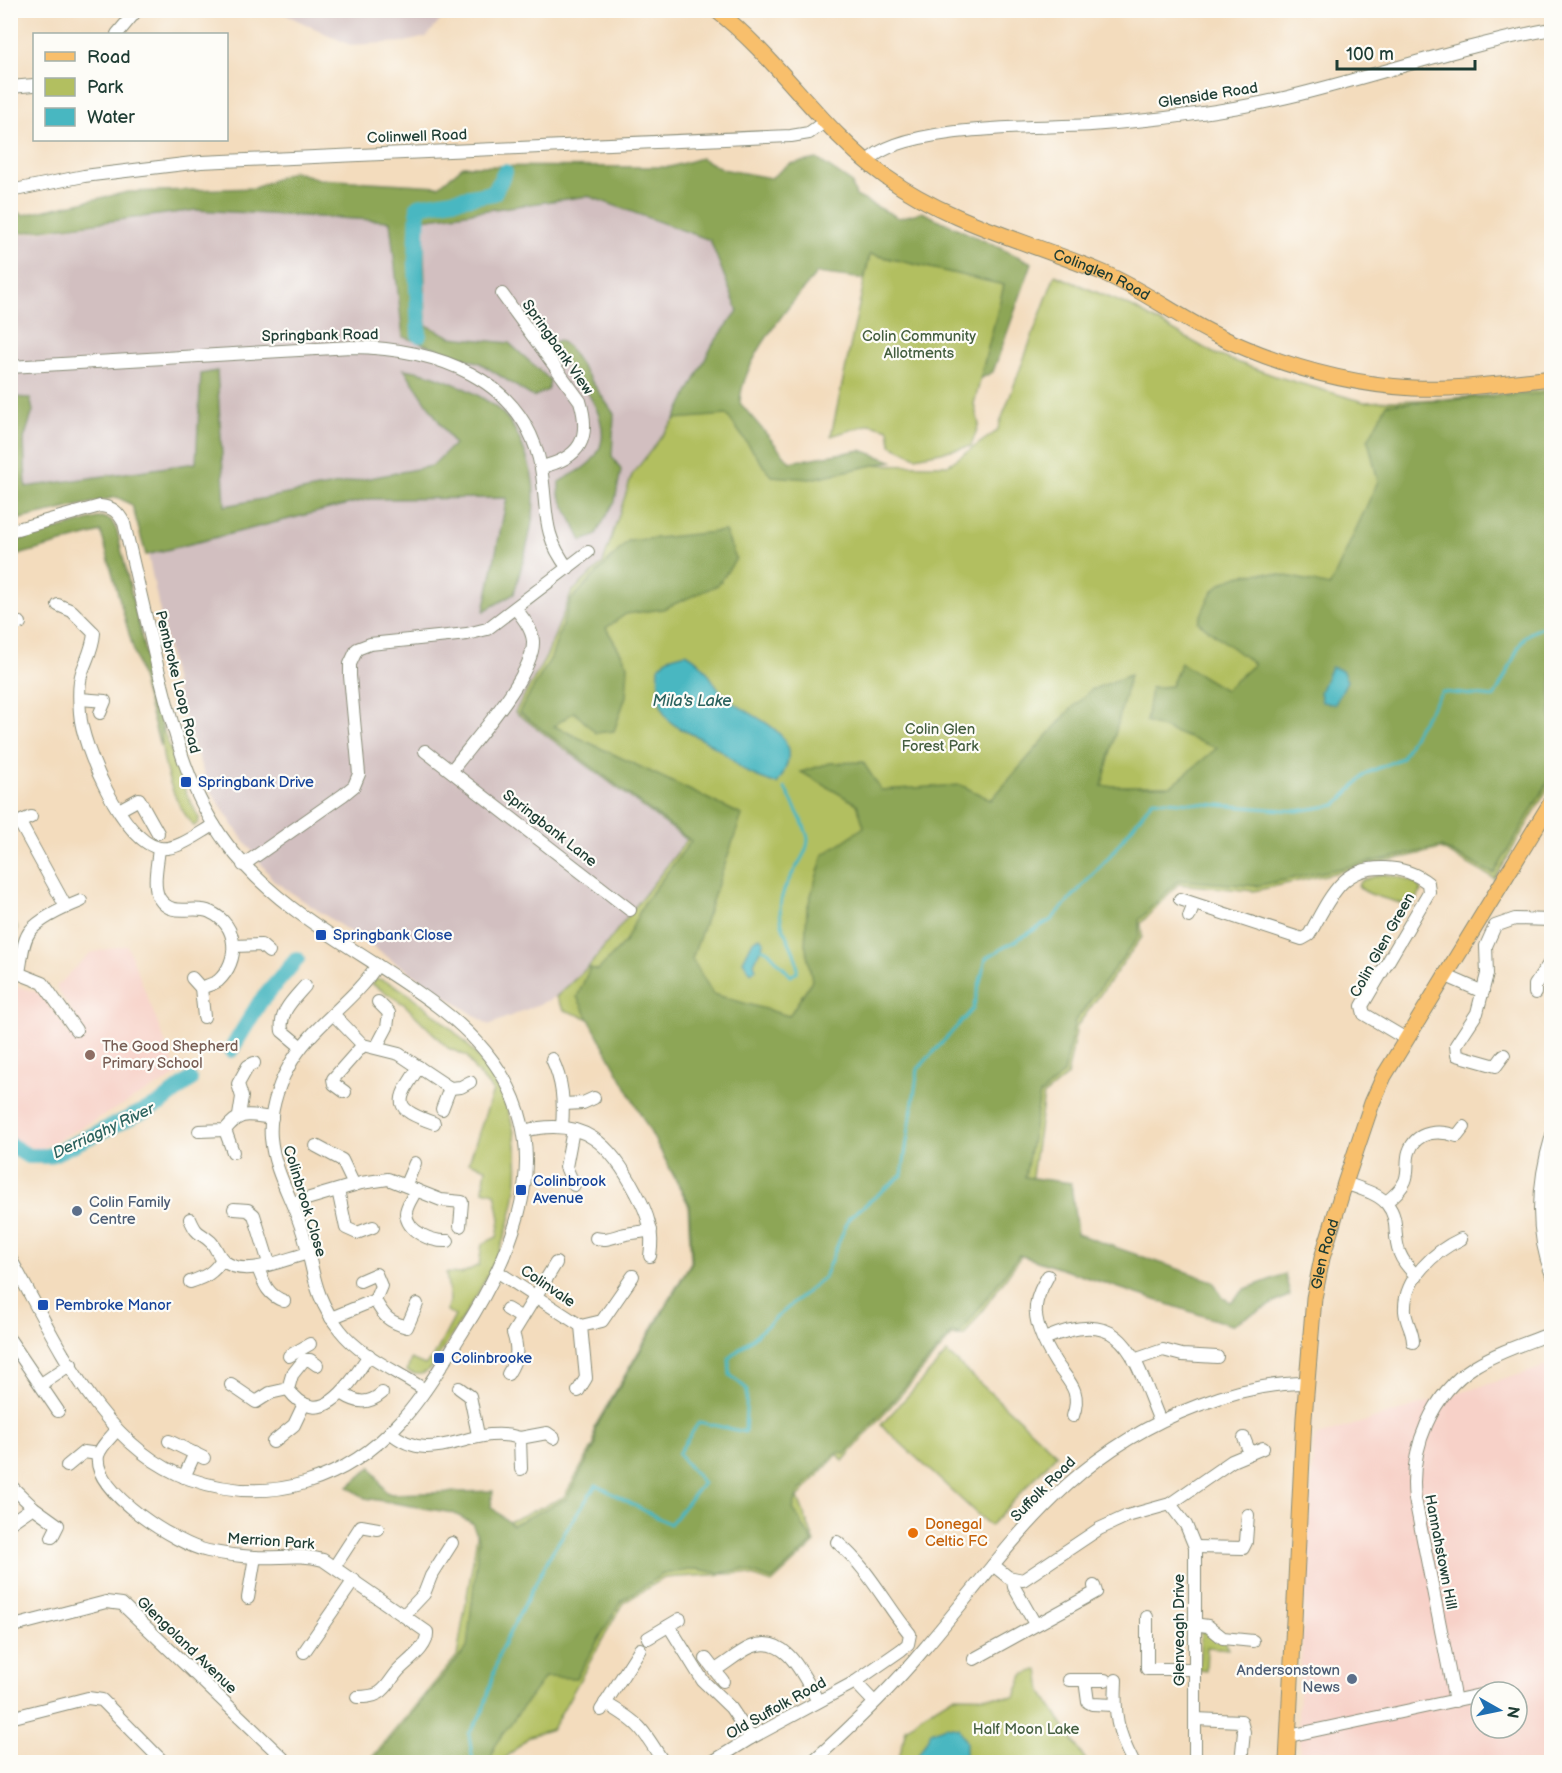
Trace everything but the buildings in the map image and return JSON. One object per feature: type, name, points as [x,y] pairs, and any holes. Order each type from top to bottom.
[{"type":"main road","name":"Colinglen Road","points":[[716,10],[763,52],[823,123],[867,162],[914,196],[996,233],[1100,271],[1146,293],[1214,334],[1275,359],[1344,378],[1416,388],[1551,378]]},
{"type":"main road","name":"Glen Road","points":[[1287,1762],[1306,1383],[1314,1298],[1322,1258],[1372,1103],[1406,1039],[1551,801]]},
{"type":"street","points":[[118,33],[136,10]]},
{"type":"street","name":"Glenside Road","points":[[867,162],[889,146],[933,136],[1134,121],[1242,106],[1287,97],[1551,29]]},
{"type":"street","points":[[10,87],[33,85]]},
{"type":"street","name":"Colinwell Road","points":[[10,191],[94,175],[201,162],[790,136],[809,133],[823,123]]},
{"type":"street","name":"Springbank View","points":[[502,294],[580,400],[585,417],[583,439],[574,453],[568,458],[541,467]]},
{"type":"street","name":"Springbank Road","points":[[10,367],[351,347],[409,352],[462,369],[505,397],[528,427],[541,467],[549,535],[568,567]]},
{"type":"street","name":"Pembroke Loop Road","points":[[10,531],[100,506],[110,507],[118,513],[124,523],[183,761],[214,825],[243,865],[283,903],[448,1014],[480,1046],[508,1086],[524,1131],[527,1162],[525,1196],[514,1234],[498,1272],[425,1390],[390,1432],[346,1467],[302,1485],[243,1491],[214,1486],[184,1477],[150,1457],[117,1430],[71,1364],[10,1258]]},
{"type":"street","points":[[243,865],[343,795],[357,781],[359,762],[350,664],[357,649],[370,644],[477,632],[498,623],[588,552]]},
{"type":"street","points":[[58,604],[74,607],[94,633],[93,647],[81,674],[80,716],[85,738],[99,774],[127,825],[141,840],[159,848],[172,846],[214,825]]},
{"type":"street","points":[[452,770],[527,669],[533,641],[531,632],[516,609]]},
{"type":"street","points":[[80,699],[105,700],[100,713]]},
{"type":"street","name":"Springbank Lane","points":[[425,751],[630,910]]},
{"type":"street","points":[[119,810],[139,799],[158,833]]},
{"type":"street","points":[[20,822],[66,908]]},
{"type":"street","points":[[159,848],[156,886],[159,898],[171,908],[210,911],[228,927],[235,946],[231,961],[217,981],[201,988]]},
{"type":"street","name":"Colin Glen Green","points":[[1180,899],[1302,939],[1309,935],[1337,889],[1354,875],[1389,867],[1405,870],[1425,880],[1428,883],[1429,892],[1362,1006],[1364,1014],[1406,1039]]},
{"type":"street","points":[[76,1030],[43,983],[15,971],[25,940],[31,930],[81,901]]},
{"type":"street","points":[[1190,918],[1194,904]]},
{"type":"street","points":[[1504,1055],[1496,1066],[1457,1054],[1456,1045],[1477,1013],[1484,992],[1489,957],[1486,946],[1495,926],[1515,919],[1551,920]]},
{"type":"street","points":[[235,946],[261,945],[269,952]]},
{"type":"street","points":[[1535,993],[1535,985],[1551,959]]},
{"type":"street","name":"Colinbrook Close","points":[[377,965],[333,1014],[300,1046],[286,1070],[272,1118],[271,1137],[275,1161],[309,1253],[316,1290],[331,1318],[341,1332],[369,1355],[425,1390]]},
{"type":"street","points":[[1444,975],[1484,992]]},
{"type":"street","points":[[192,978],[201,988],[204,1017]]},
{"type":"street","points":[[300,1046],[282,1032],[280,1021],[287,1006],[305,986]]},
{"type":"street","points":[[377,1046],[389,1019],[389,1013],[378,1002]]},
{"type":"street","points":[[333,1014],[363,1045],[377,1046],[399,1054],[450,1088],[461,1087],[470,1082]]},
{"type":"street","points":[[345,1092],[334,1084],[333,1079],[363,1045]]},
{"type":"street","points":[[552,1059],[561,1077],[568,1129],[566,1167],[574,1185]]},
{"type":"street","points":[[199,1131],[225,1130],[239,1116],[242,1097],[238,1084],[248,1065],[254,1062]]},
{"type":"street","points":[[419,1067],[401,1100],[403,1108],[409,1114],[434,1123]]},
{"type":"street","points":[[442,1109],[450,1088]]},
{"type":"street","points":[[564,1104],[583,1103],[594,1098]]},
{"type":"street","points":[[239,1116],[272,1118]]},
{"type":"street","points":[[1386,1202],[1399,1190],[1406,1178],[1409,1152],[1416,1141],[1433,1132],[1457,1136],[1464,1127]]},
{"type":"street","points":[[524,1131],[568,1129],[593,1137],[625,1168],[642,1202],[651,1230],[653,1239],[650,1256]]},
{"type":"street","points":[[225,1130],[233,1152]]},
{"type":"street","points":[[1551,1135],[1539,1216],[1542,1247],[1551,1275]]},
{"type":"street","points":[[316,1146],[342,1160],[354,1185]]},
{"type":"street","points":[[415,1162],[406,1212],[408,1219],[424,1238],[435,1242],[448,1241]]},
{"type":"street","points":[[292,1203],[354,1185],[388,1179],[441,1200],[462,1202],[460,1226]]},
{"type":"street","points":[[1345,1183],[1386,1202],[1392,1214],[1397,1251],[1401,1260],[1417,1276]]},
{"type":"street","points":[[338,1190],[346,1228],[357,1233],[373,1227]]},
{"type":"street","points":[[234,1209],[248,1210],[254,1215],[268,1291],[274,1298],[284,1301]]},
{"type":"street","points":[[190,1219],[191,1236],[212,1243],[222,1259],[239,1268],[263,1266],[309,1253]]},
{"type":"street","points":[[628,1233],[631,1220]]},
{"type":"street","points":[[596,1238],[608,1241],[628,1233],[636,1234],[651,1230]]},
{"type":"street","points":[[1427,1332],[1413,1339],[1408,1328],[1405,1307],[1408,1289],[1443,1248],[1463,1238]]},
{"type":"street","points":[[190,1282],[206,1277],[216,1270],[222,1259]]},
{"type":"street","points":[[507,1374],[516,1360],[518,1351],[513,1333],[556,1263]]},
{"type":"street","name":"Colinvale","points":[[498,1272],[581,1326]]},
{"type":"street","points":[[331,1318],[375,1300],[381,1286],[376,1274],[360,1281]]},
{"type":"street","points":[[578,1391],[586,1378],[580,1364],[581,1326],[602,1321],[633,1276]]},
{"type":"street","points":[[1048,1276],[1037,1298],[1037,1325],[1056,1362],[1075,1389],[1077,1397],[1073,1416]]},
{"type":"street","points":[[375,1300],[388,1320],[407,1327],[417,1304]]},
{"type":"street","points":[[507,1309],[522,1318]]},
{"type":"street","points":[[1044,1339],[1074,1327],[1103,1329],[1118,1338],[1134,1360],[1161,1420]]},
{"type":"street","name":"Hannahstown Hill","points":[[1455,1701],[1415,1498],[1414,1475],[1418,1451],[1432,1413],[1466,1374],[1490,1359],[1551,1333]]},
{"type":"street","points":[[10,1340],[58,1411]]},
{"type":"street","points":[[1134,1360],[1163,1350],[1182,1355],[1217,1356]]},
{"type":"street","points":[[288,1389],[301,1352],[317,1365]]},
{"type":"street","points":[[288,1389],[299,1402],[324,1404],[343,1394],[369,1355]]},
{"type":"street","points":[[41,1384],[71,1364]]},
{"type":"street","name":"Suffolk Road","points":[[812,1762],[922,1652],[1030,1521],[1073,1478],[1114,1447],[1161,1420],[1229,1395],[1267,1386],[1306,1383]]},
{"type":"street","points":[[231,1385],[256,1402],[270,1393],[288,1389]]},
{"type":"street","points":[[459,1388],[470,1396],[478,1435]]},
{"type":"street","points":[[343,1394],[363,1402],[375,1399],[382,1393]]},
{"type":"street","points":[[273,1442],[281,1430],[299,1419],[304,1404]]},
{"type":"street","points":[[67,1466],[84,1452],[98,1454],[117,1430]]},
{"type":"street","points":[[390,1432],[403,1442],[425,1449],[478,1435],[497,1433],[520,1438],[547,1433],[554,1438]]},
{"type":"street","points":[[520,1438],[521,1469]]},
{"type":"street","points":[[1244,1438],[1250,1454]]},
{"type":"street","points":[[169,1441],[200,1455],[184,1477]]},
{"type":"street","points":[[993,1565],[1013,1580],[1023,1580],[1080,1540],[1113,1521],[1170,1504],[1222,1467],[1263,1448]]},
{"type":"street","name":"Merrion Park","points":[[98,1454],[98,1465],[106,1483],[142,1518],[168,1534],[205,1551],[255,1557],[308,1556],[335,1566],[405,1614],[427,1632],[427,1638],[413,1659],[401,1668],[385,1689],[370,1697],[357,1697]]},
{"type":"street","points":[[10,1485],[33,1507],[58,1525],[52,1537]]},
{"type":"street","name":"Glenveagh Drive","points":[[1170,1504],[1186,1525],[1195,1547],[1193,1624],[1195,1762]]},
{"type":"street","points":[[10,1523],[33,1507]]},
{"type":"street","points":[[1195,1547],[1243,1548],[1246,1542],[1248,1515]]},
{"type":"street","points":[[335,1566],[361,1526],[378,1529]]},
{"type":"street","name":"Old Suffolk Road","points":[[712,1762],[751,1738],[855,1682],[908,1644],[910,1634],[883,1598],[866,1570],[837,1542]]},
{"type":"street","points":[[405,1614],[424,1594],[443,1548]]},
{"type":"street","points":[[248,1598],[255,1557]]},
{"type":"street","points":[[297,1634],[306,1647],[354,1580]]},
{"type":"street","points":[[1013,1580],[1014,1587],[1035,1624]]},
{"type":"street","points":[[974,1659],[1096,1592],[1094,1586]]},
{"type":"street","name":"Glengoland Avenue","points":[[10,1627],[106,1602],[122,1604],[287,1762]]},
{"type":"street","points":[[1147,1617],[1147,1669],[1193,1669]]},
{"type":"street","points":[[648,1638],[674,1622],[704,1682],[731,1708],[751,1738]]},
{"type":"street","points":[[1193,1624],[1208,1626],[1223,1638],[1253,1641]]},
{"type":"street","points":[[715,1670],[751,1647],[776,1646],[789,1654],[818,1701]]},
{"type":"street","points":[[640,1649],[603,1707],[628,1716],[644,1729],[663,1762]]},
{"type":"street","points":[[706,1659],[723,1681]]},
{"type":"street","points":[[1069,1680],[1110,1680],[1117,1729],[1133,1762]]},
{"type":"street","points":[[1085,1680],[1088,1702],[1114,1705]]},
{"type":"street","points":[[855,1682],[874,1702]]},
{"type":"street","points":[[10,1718],[88,1698],[102,1700],[163,1762]]},
{"type":"street","points":[[1289,1736],[1469,1698]]},
{"type":"street","points":[[1195,1719],[1241,1721],[1244,1732],[1241,1762]]},
{"type":"shaded area","points":[[278,11],[449,11],[426,37],[405,42],[350,45]]},
{"type":"shaded area","points":[[588,196],[710,240],[738,311],[713,344],[675,419],[632,475],[603,563],[572,593],[546,657],[516,712],[687,840],[590,965],[556,997],[489,1025],[274,881],[237,831],[209,788],[179,703],[147,550],[129,481],[14,493],[10,436],[10,236],[196,210],[390,221],[423,219]]},
{"type":"shaded area","name":"The Good Shepherd Primary School","points":[[127,945],[178,1075],[41,1149],[18,1145],[11,1138],[11,985],[37,992],[60,1020],[67,1034],[82,1027],[56,987],[90,953]]},
{"type":"shaded area","points":[[1551,1365],[1551,1762],[1300,1762],[1298,1712],[1314,1437]]},
{"type":"green space","points":[[701,158],[722,169],[771,178],[789,164],[817,159],[851,182],[856,196],[899,218],[922,212],[1032,263],[993,372],[980,379],[1004,285],[870,254],[864,279],[817,273],[781,317],[758,352],[742,387],[740,403],[790,462],[861,450],[892,461],[810,479],[771,476],[727,415],[675,419],[713,344],[738,311],[710,240],[588,196],[423,219],[426,325],[451,337],[509,343],[550,380],[548,390],[533,397],[480,363],[403,337],[390,221],[196,210],[11,234],[11,209],[23,215],[128,192],[255,188],[293,171],[319,179],[439,186],[463,166],[670,167]]},
{"type":"green space","name":"Colin Community Allotments","points":[[870,254],[1005,285],[974,404],[979,424],[971,446],[916,457],[891,445],[889,429],[870,424],[831,436]]},
{"type":"green space","name":"Colin Glen Forest Park","points":[[1055,275],[1132,307],[1215,354],[1275,376],[1364,402],[1444,399],[1551,389],[1551,783],[1495,879],[1441,849],[1254,891],[1178,884],[1141,923],[1142,937],[1077,1026],[1067,1076],[1044,1095],[1020,1258],[964,1336],[952,1336],[843,1461],[838,1454],[798,1497],[815,1543],[772,1583],[743,1573],[664,1578],[623,1603],[552,1729],[530,1736],[501,1762],[368,1762],[457,1656],[477,1536],[564,1497],[594,1444],[594,1428],[691,1262],[688,1204],[593,1020],[564,1010],[556,997],[590,965],[687,840],[515,712],[546,657],[572,592],[603,563],[632,475],[675,419],[731,401],[788,464],[948,465],[997,431]]},
{"type":"green space","points":[[559,340],[569,348],[614,414],[612,456],[621,470],[615,501],[595,536],[582,541],[559,494],[559,482],[587,465],[598,451],[602,437],[601,421],[595,406],[576,376],[555,352],[554,342]]},
{"type":"green space","points":[[404,369],[448,381],[492,405],[512,425],[529,464],[534,490],[534,505],[526,551],[514,594],[484,611],[507,498],[369,499],[146,555],[132,505],[117,497],[11,521],[11,397],[30,398],[33,411],[24,439],[26,487],[196,463],[201,374],[217,371],[225,506],[432,466],[454,444]]},
{"type":"green space","name":"Colin Glen Forest Park","points":[[1551,393],[1551,777],[1494,874],[1441,847],[1256,886],[1178,880],[1139,920],[1139,936],[1075,1021],[1064,1073],[1040,1095],[1025,1177],[1071,1183],[1077,1234],[1213,1281],[1223,1298],[1231,1302],[1245,1289],[1285,1274],[1290,1295],[1231,1325],[1019,1255],[959,1335],[952,1333],[846,1453],[837,1452],[798,1492],[793,1509],[813,1542],[772,1580],[743,1569],[720,1573],[696,1569],[663,1574],[621,1601],[576,1678],[545,1677],[494,1746],[491,1762],[371,1762],[467,1648],[479,1539],[472,1523],[453,1513],[365,1498],[348,1487],[371,1467],[386,1492],[391,1494],[493,1491],[491,1507],[512,1525],[566,1499],[596,1444],[595,1429],[692,1262],[689,1203],[577,997],[590,968],[598,970],[625,942],[644,903],[691,841],[519,712],[551,658],[571,600],[628,541],[725,531],[736,559],[718,585],[663,609],[626,614],[606,628],[628,665],[626,696],[614,731],[596,733],[574,712],[554,726],[742,815],[692,959],[713,994],[789,1016],[812,980],[805,944],[807,909],[823,855],[864,827],[857,804],[801,772],[830,763],[863,762],[881,790],[961,785],[991,800],[1069,711],[1091,690],[1130,675],[1102,786],[1171,786],[1217,748],[1146,722],[1151,688],[1171,686],[1181,663],[1225,690],[1254,664],[1198,622],[1213,591],[1228,580],[1256,573],[1286,576],[1330,586],[1378,481],[1368,440],[1387,404]]},
{"type":"green space","points":[[101,517],[111,520],[117,531],[162,726],[160,746],[101,532],[11,557],[11,542]]},
{"type":"green space","points":[[162,726],[186,793],[199,818],[198,823],[194,826],[173,792],[165,765]]},
{"type":"green space","points":[[1383,874],[1418,884],[1421,892],[1412,907],[1367,893],[1358,885],[1363,880]]},
{"type":"green space","points":[[10,916],[17,927],[12,960],[10,960]]},
{"type":"green space","points":[[376,979],[384,980],[414,998],[442,1020],[473,1051],[493,1078],[507,1106],[515,1136],[517,1167],[515,1198],[506,1231],[493,1264],[472,1303],[432,1366],[421,1374],[407,1371],[411,1359],[425,1365],[434,1356],[455,1316],[446,1310],[450,1300],[446,1273],[461,1274],[479,1265],[482,1244],[497,1237],[500,1219],[495,1193],[483,1190],[486,1168],[469,1162],[493,1091],[474,1069],[467,1056],[448,1048],[404,1004],[372,984]]},
{"type":"green space","points":[[947,1353],[1057,1454],[990,1526],[881,1425]]},
{"type":"green space","points":[[1201,1629],[1226,1643],[1229,1649],[1207,1647],[1206,1671],[1199,1670]]},
{"type":"green space","name":"Half Moon Lake","points":[[1039,1669],[1042,1692],[1087,1762],[898,1762],[906,1729],[922,1715],[953,1696],[1015,1697],[1023,1675]]},
{"type":"water","name":"Mila's Lake","points":[[686,653],[705,669],[726,697],[776,730],[784,740],[788,752],[786,766],[777,784],[747,772],[721,751],[681,729],[666,716],[661,705],[659,667],[668,658]]},
{"type":"water","points":[[1331,667],[1342,670],[1347,681],[1335,704],[1322,702],[1320,692]]},
{"type":"water","points":[[760,937],[764,942],[754,963],[756,969],[751,973],[743,961],[753,941]]},
{"type":"water","name":"Half Moon Lake","points":[[945,1726],[959,1728],[966,1742],[966,1754],[956,1762],[914,1762],[931,1732]]},
{"type":"waterway","name":"Derriaghy River","points":[[419,335],[416,263],[418,206],[494,193],[505,172]]},
{"type":"waterway","points":[[473,1762],[469,1734],[483,1711],[500,1651],[552,1552],[596,1485],[670,1524],[703,1483],[678,1454],[699,1422],[745,1432],[747,1389],[730,1375],[729,1358],[824,1277],[849,1218],[902,1175],[918,1069],[973,1009],[986,958],[1051,920],[1108,858],[1153,800],[1297,811],[1336,805],[1367,773],[1402,758],[1418,727],[1442,692],[1494,697],[1525,637],[1535,630],[1552,624]]},
{"type":"waterway","points":[[762,948],[768,951],[791,976],[797,972],[796,958],[783,927],[780,907],[786,885],[807,848],[808,839],[802,821],[785,788]]},
{"type":"waterway","name":"Derriaghy River","points":[[231,1050],[260,1002],[297,959]]},
{"type":"waterway","name":"Derriaghy River","points":[[10,1145],[28,1156],[49,1156],[161,1103],[190,1080]]},
{"type":"place","name":"Springbank Drive","points":[[186,782]]},
{"type":"place","name":"Springbank Close","points":[[321,935]]},
{"type":"place","name":"The Good Shepherd Primary School","points":[[90,1055]]},
{"type":"place","name":"Colinbrook Avenue","points":[[521,1190]]},
{"type":"place","name":"Colin Family Centre","points":[[77,1211]]},
{"type":"place","name":"Pembroke Manor","points":[[43,1305]]},
{"type":"place","name":"Colinbrooke","points":[[439,1358]]},
{"type":"place","name":"Donegal Celtic FC","points":[[913,1533]]},
{"type":"place","name":"Andersonstown News","points":[[1352,1679]]}]
